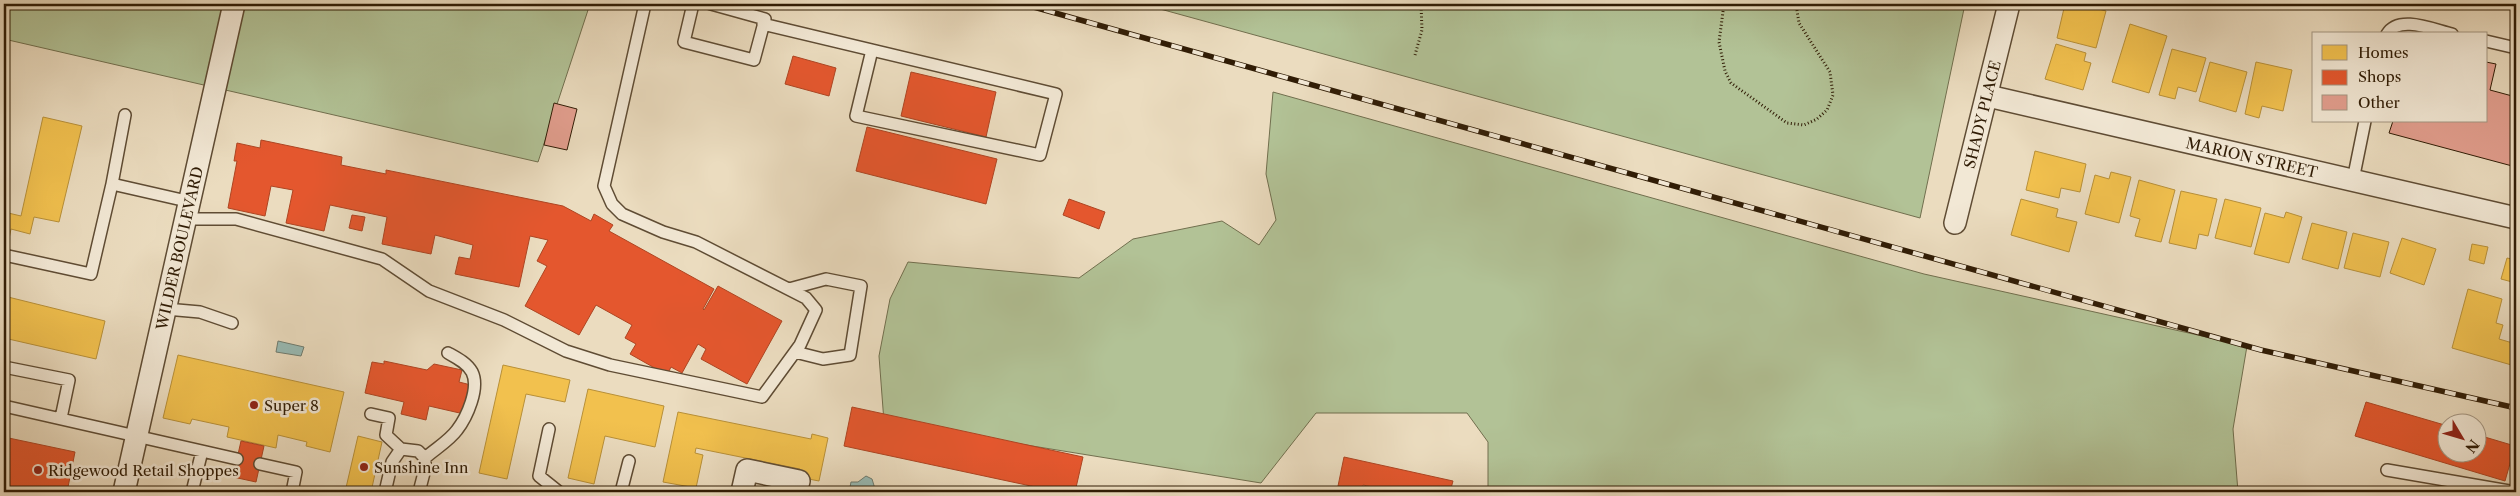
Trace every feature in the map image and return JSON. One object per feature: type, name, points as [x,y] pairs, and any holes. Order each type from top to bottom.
[{"type":"street","name":"WILDER BOULEVARD","points":[[124,492],[234,4]]},
{"type":"street","name":"SHADY PLACE","points":[[1955,223],[1988,96],[2009,4]]},
{"type":"street","name":"MARION STREET","points":[[1988,96],[2516,218]]},
{"type":"street","points":[[742,492],[747,470],[799,481],[796,492]]},
{"type":"lane","points":[[112,184],[189,210],[236,219],[382,259],[429,291],[504,320],[566,351],[628,369],[762,397],[795,352],[816,310],[806,298],[696,242],[640,223],[622,214],[612,204],[604,186],[645,4]]},
{"type":"lane","points":[[693,4],[684,42],[754,60],[765,19],[711,4]]},
{"type":"lane","points":[[763,24],[872,50],[1056,94],[1040,155],[856,116],[872,50]]},
{"type":"lane","points":[[2389,32],[2398,25],[2408,24],[2443,32]]},
{"type":"lane","points":[[2488,41],[2516,48]]},
{"type":"lane","points":[[4,255],[91,274],[112,184],[125,115]]},
{"type":"lane","points":[[2352,180],[2365,122]]},
{"type":"lane","points":[[789,289],[826,279],[861,286],[850,355],[823,359],[795,352]]},
{"type":"lane","points":[[200,312],[210,302]]},
{"type":"lane","points":[[166,309],[200,312],[232,323]]},
{"type":"lane","points":[[425,458],[457,430],[468,411],[474,387],[472,373],[464,362],[448,353]]},
{"type":"lane","points":[[4,367],[69,380],[61,418]]},
{"type":"lane","points":[[4,406],[237,459]]},
{"type":"lane","points":[[371,414],[389,418],[386,435],[401,449],[418,451],[425,458],[425,469],[419,492]]},
{"type":"lane","points":[[549,429],[539,476],[559,492]]},
{"type":"lane","points":[[385,492],[392,462],[401,449]]},
{"type":"lane","points":[[192,492],[202,451]]},
{"type":"lane","points":[[621,492],[629,461]]},
{"type":"lane","points":[[260,464],[296,472],[292,492]]},
{"type":"lane","points":[[2387,470],[2515,492]]},
{"type":"path","points":[[1415,55],[1422,30],[1422,4]]},
{"type":"path","points":[[1724,4],[1719,42],[1725,71],[1731,83],[1787,123],[1804,125],[1817,119],[1827,110],[1834,95],[1830,72],[1799,23],[1796,4]]},
{"type":"green space","points":[[4,4],[590,4],[538,162],[4,39]]},
{"type":"green space","points":[[1142,4],[1965,4],[1920,218]]},
{"type":"green space","points":[[1273,92],[1924,274],[2247,346],[2233,429],[2238,492],[1488,492],[1488,442],[1467,413],[1316,413],[1261,483],[884,422],[879,356],[890,299],[908,262],[1079,278],[1133,239],[1222,221],[1259,245],[1276,220],[1266,174]]},
{"type":"water","points":[[278,341],[304,347],[301,356],[276,352]]},
{"type":"water","points":[[866,476],[872,479],[876,492],[849,492],[851,482],[858,482]]},
{"type":"building: Homes","points":[[2065,4],[2079,4],[2106,11],[2096,48],[2057,38]]},
{"type":"building: Homes","points":[[2130,24],[2167,36],[2149,93],[2112,82]]},
{"type":"building: Homes","points":[[2056,44],[2086,53],[2084,61],[2091,63],[2083,90],[2045,79]]},
{"type":"building: Homes","points":[[2172,49],[2206,58],[2196,92],[2178,87],[2175,99],[2159,95]]},
{"type":"building: Homes","points":[[2210,62],[2247,72],[2236,112],[2199,101]]},
{"type":"building: Homes","points":[[2256,62],[2292,70],[2283,111],[2262,106],[2259,118],[2245,114]]},
{"type":"building: Homes","points":[[43,117],[82,126],[59,222],[34,217],[30,234],[11,229],[7,249],[4,249],[4,212],[21,216]]},
{"type":"building: Homes","points":[[2035,151],[2086,164],[2080,192],[2061,188],[2059,198],[2026,190]]},
{"type":"building: Homes","points":[[2111,172],[2131,177],[2119,223],[2085,214],[2095,175],[2109,179]]},
{"type":"building: Homes","points":[[2139,180],[2175,190],[2161,242],[2135,236],[2140,219],[2130,216]]},
{"type":"building: Homes","points":[[2181,191],[2217,199],[2208,236],[2199,234],[2196,249],[2169,243]]},
{"type":"building: Homes","points":[[2021,199],[2058,209],[2056,217],[2077,222],[2069,252],[2011,235]]},
{"type":"building: Homes","points":[[2225,199],[2261,208],[2251,247],[2215,238]]},
{"type":"building: Homes","points":[[2286,212],[2302,217],[2289,263],[2254,254],[2265,213],[2284,218]]},
{"type":"building: Homes","points":[[2312,223],[2347,232],[2338,269],[2302,259]]},
{"type":"building: Homes","points":[[2353,233],[2389,242],[2380,277],[2344,268]]},
{"type":"building: Homes","points":[[2402,238],[2436,249],[2424,285],[2390,273]]},
{"type":"building: Homes","points":[[2472,244],[2488,247],[2484,264],[2469,260]]},
{"type":"building: Homes","points":[[2507,258],[2516,260],[2516,283],[2501,279]]},
{"type":"building: Homes","points":[[2468,289],[2502,299],[2496,323],[2503,325],[2499,339],[2516,344],[2515,366],[2452,348]]},
{"type":"building: Homes","points":[[4,296],[105,321],[96,359],[4,338]]},
{"type":"building: Homes","name":"Super 8","points":[[178,355],[344,392],[330,452],[306,446],[307,442],[278,435],[276,448],[227,437],[229,427],[192,419],[190,424],[163,418]]},
{"type":"building: Homes","points":[[503,365],[570,380],[565,402],[526,394],[507,479],[479,473]]},
{"type":"building: Homes","points":[[588,389],[664,406],[655,447],[605,436],[594,484],[568,478]]},
{"type":"building: Homes","points":[[678,412],[811,439],[812,434],[828,438],[819,481],[798,477],[800,469],[696,448],[695,453],[703,455],[696,488],[663,482]]},
{"type":"building: Homes","name":"Sunshine Inn","points":[[358,436],[382,442],[371,492],[345,492]]},
{"type":"building: Shops","points":[[793,56],[836,68],[829,96],[785,84]]},
{"type":"building: Shops","points":[[911,72],[996,92],[986,137],[901,116]]},
{"type":"building: Shops","points":[[867,127],[997,159],[986,204],[856,171]]},
{"type":"building: Shops","points":[[261,140],[342,157],[341,165],[386,174],[386,170],[563,206],[591,221],[594,214],[613,225],[609,231],[714,289],[704,310],[718,286],[782,321],[747,384],[701,359],[706,349],[698,344],[682,373],[671,367],[667,375],[630,354],[636,344],[625,338],[632,325],[596,305],[579,335],[525,306],[547,266],[537,261],[548,240],[530,236],[519,287],[455,274],[459,257],[470,259],[473,245],[435,235],[431,254],[382,244],[387,217],[330,205],[324,231],[286,223],[293,190],[271,186],[265,216],[228,208],[237,161],[234,161],[237,143],[260,148]]},
{"type":"building: Shops","points":[[1069,199],[1105,212],[1099,229],[1063,215]]},
{"type":"building: Shops","points":[[352,215],[365,217],[362,231],[349,228]]},
{"type":"building: Shops","points":[[384,361],[427,370],[434,364],[462,370],[459,382],[471,385],[464,414],[429,406],[426,420],[401,414],[404,402],[365,393],[372,362],[384,364]]},
{"type":"building: Shops","points":[[2366,402],[2438,423],[2438,461],[2355,436]]},
{"type":"building: Shops","points":[[852,407],[1083,457],[1075,492],[1059,492],[844,446]]},
{"type":"building: Shops","name":"Ridgewood Retail Shoppes","points":[[4,437],[75,452],[67,492],[24,492],[4,488]]},
{"type":"building: Shops","points":[[2488,438],[2515,446],[2505,481],[2448,464],[2488,464]]},
{"type":"building: Shops","points":[[241,441],[264,446],[256,482],[233,477]]},
{"type":"building: Shops","points":[[1344,457],[1453,481],[1450,492],[1396,492],[1363,485],[1362,491],[1338,486]]},
{"type":"building: Other","points":[[2488,62],[2496,64],[2490,90],[2516,97],[2516,167],[2389,133],[2393,122],[2488,122]]},
{"type":"building: Other","points":[[554,103],[577,109],[567,150],[544,145]]},
{"type":"railway","points":[[1023,4],[2261,350],[2516,408]]},
{"type":"place","name":"Super 8","points":[[254,405]]},
{"type":"place","name":"Sunshine Inn","points":[[364,467]]},
{"type":"place","name":"Ridgewood Retail Shoppes","points":[[38,470]]}]
